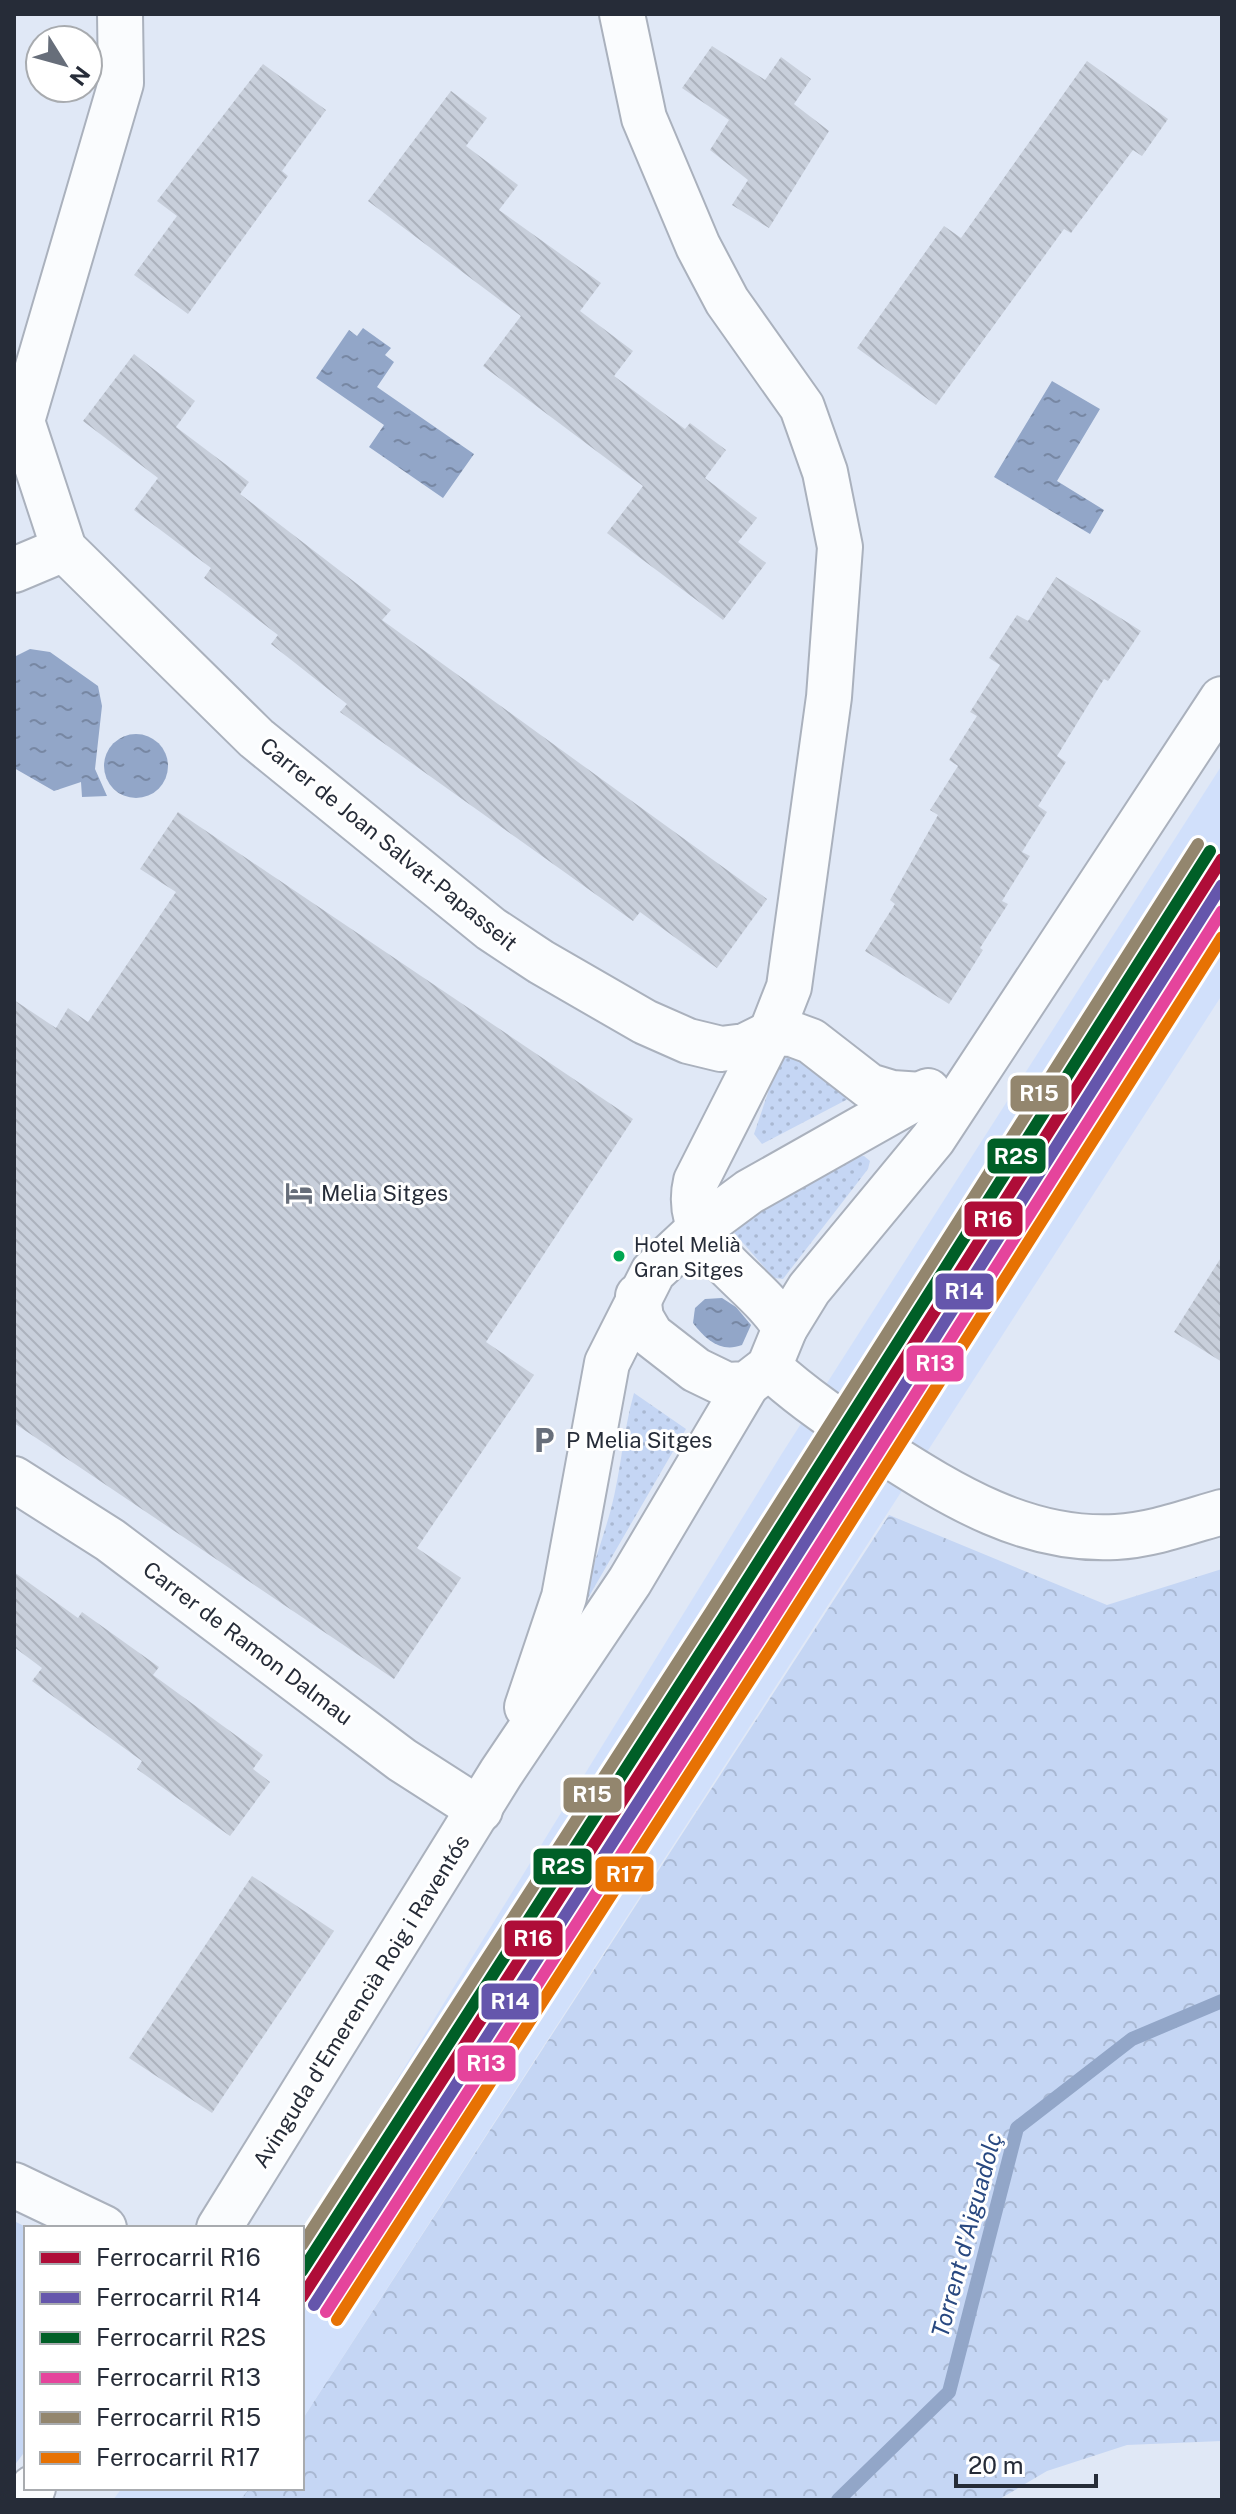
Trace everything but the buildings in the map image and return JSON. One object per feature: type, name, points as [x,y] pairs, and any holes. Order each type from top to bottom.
[{"type":"street","name":"Carrer de Joan Salvat-Papasseit","points":[[120,14],[121,83],[22,421],[64,549],[256,738],[491,929],[645,1022],[688,1041],[721,1049],[745,1046],[771,1033]]},
{"type":"street","points":[[622,14],[644,118],[698,246],[727,301],[802,407],[825,472],[840,547],[829,697],[789,987],[771,1033],[696,1181],[692,1200],[699,1229],[739,1278],[773,1307],[767,1360]]},
{"type":"street","points":[[14,570],[64,549]]},
{"type":"street","name":"Avinguda d'Emerencià Roig i Raventós","points":[[220,2226],[501,1773],[630,1581],[823,1270],[933,1139],[1222,699]]},
{"type":"street","points":[[771,1033],[792,1034],[811,1041],[869,1086],[892,1093],[922,1095]]},
{"type":"street","name":"Avinguda d'Emerencià Roig i Raventós","points":[[501,1773],[564,1597],[607,1363],[638,1296],[666,1256],[699,1229],[775,1176],[950,1078],[997,1038]]},
{"type":"street","points":[[638,1296],[641,1318],[651,1335],[696,1370],[727,1385],[767,1360]]},
{"type":"street","points":[[767,1360],[824,1413],[935,1485],[1012,1522],[1050,1532],[1115,1537],[1163,1530],[1222,1512]]},
{"type":"street","name":"Carrer de Ramon Dalmau","points":[[14,1479],[110,1540],[402,1760],[480,1810]]},
{"type":"street","points":[[14,2185],[100,2226]]},
{"type":"shaded area","points":[[1222,765],[1222,995],[304,2417],[304,2231],[781,1455]]},
{"type":"shaded area","points":[[120,2490],[248,2490],[240,2500],[113,2500]]},
{"type":"green space","points":[[801,1058],[849,1094],[848,1099],[762,1144],[754,1134],[779,1060]]},
{"type":"green space","points":[[864,1156],[870,1161],[868,1169],[783,1279],[774,1278],[735,1234],[734,1225],[852,1157]]},
{"type":"green space","points":[[634,1393],[686,1429],[577,1617],[611,1509]]},
{"type":"green space","points":[[889,1515],[1107,1605],[1222,1569],[1222,2441],[1127,2445],[1047,2471],[998,2500],[240,2500],[248,2490],[304,2490],[304,2417]]},
{"type":"green space","points":[[14,2221],[24,2226],[24,2453],[14,2466]]},
{"type":"water","points":[[363,328],[391,348],[385,355],[394,362],[377,387],[474,454],[443,498],[369,447],[384,425],[316,378],[349,330],[357,336]]},
{"type":"water","points":[[1052,381],[1100,409],[1057,481],[1104,510],[1090,534],[994,477]]},
{"type":"water","points":[[30,649],[50,652],[98,686],[102,706],[95,769],[107,796],[82,797],[81,782],[54,791],[14,768],[14,657]]},
{"type":"water","points":[[130,734],[142,734],[159,743],[166,754],[166,778],[159,789],[142,798],[130,798],[118,793],[109,784],[104,772],[104,760],[109,748],[118,739]]},
{"type":"water","points":[[722,1298],[736,1307],[751,1325],[742,1345],[727,1347],[714,1343],[693,1323],[695,1308],[705,1299]]},
{"type":"waterway","name":"Torrent d'Aiguadolç","points":[[838,2500],[949,2392],[1017,2128],[1132,2039],[1222,2001]]},
{"type":"rail line","name":"R15","points":[[304,2242],[711,1611],[1198,844]]},
{"type":"rail line","name":"R2S","points":[[304,2268],[723,1618],[1210,851]]},
{"type":"rail line","name":"R16","points":[[304,2294],[735,1626],[1222,859]]},
{"type":"rail line","name":"R14","points":[[314,2305],[747,1634],[1222,885]]},
{"type":"rail line","name":"R13","points":[[326,2312],[759,1641],[1222,911]]},
{"type":"rail line","name":"R17","points":[[337,2320],[770,1649],[1222,937]]},
{"type":"place","name":"Melia Sitges","points":[[299,1193]]},
{"type":"place","name":"Hotel Melià Gran Sitges","points":[[619,1256]]},
{"type":"place","name":"P Melia Sitges","points":[[544,1440]]}]
